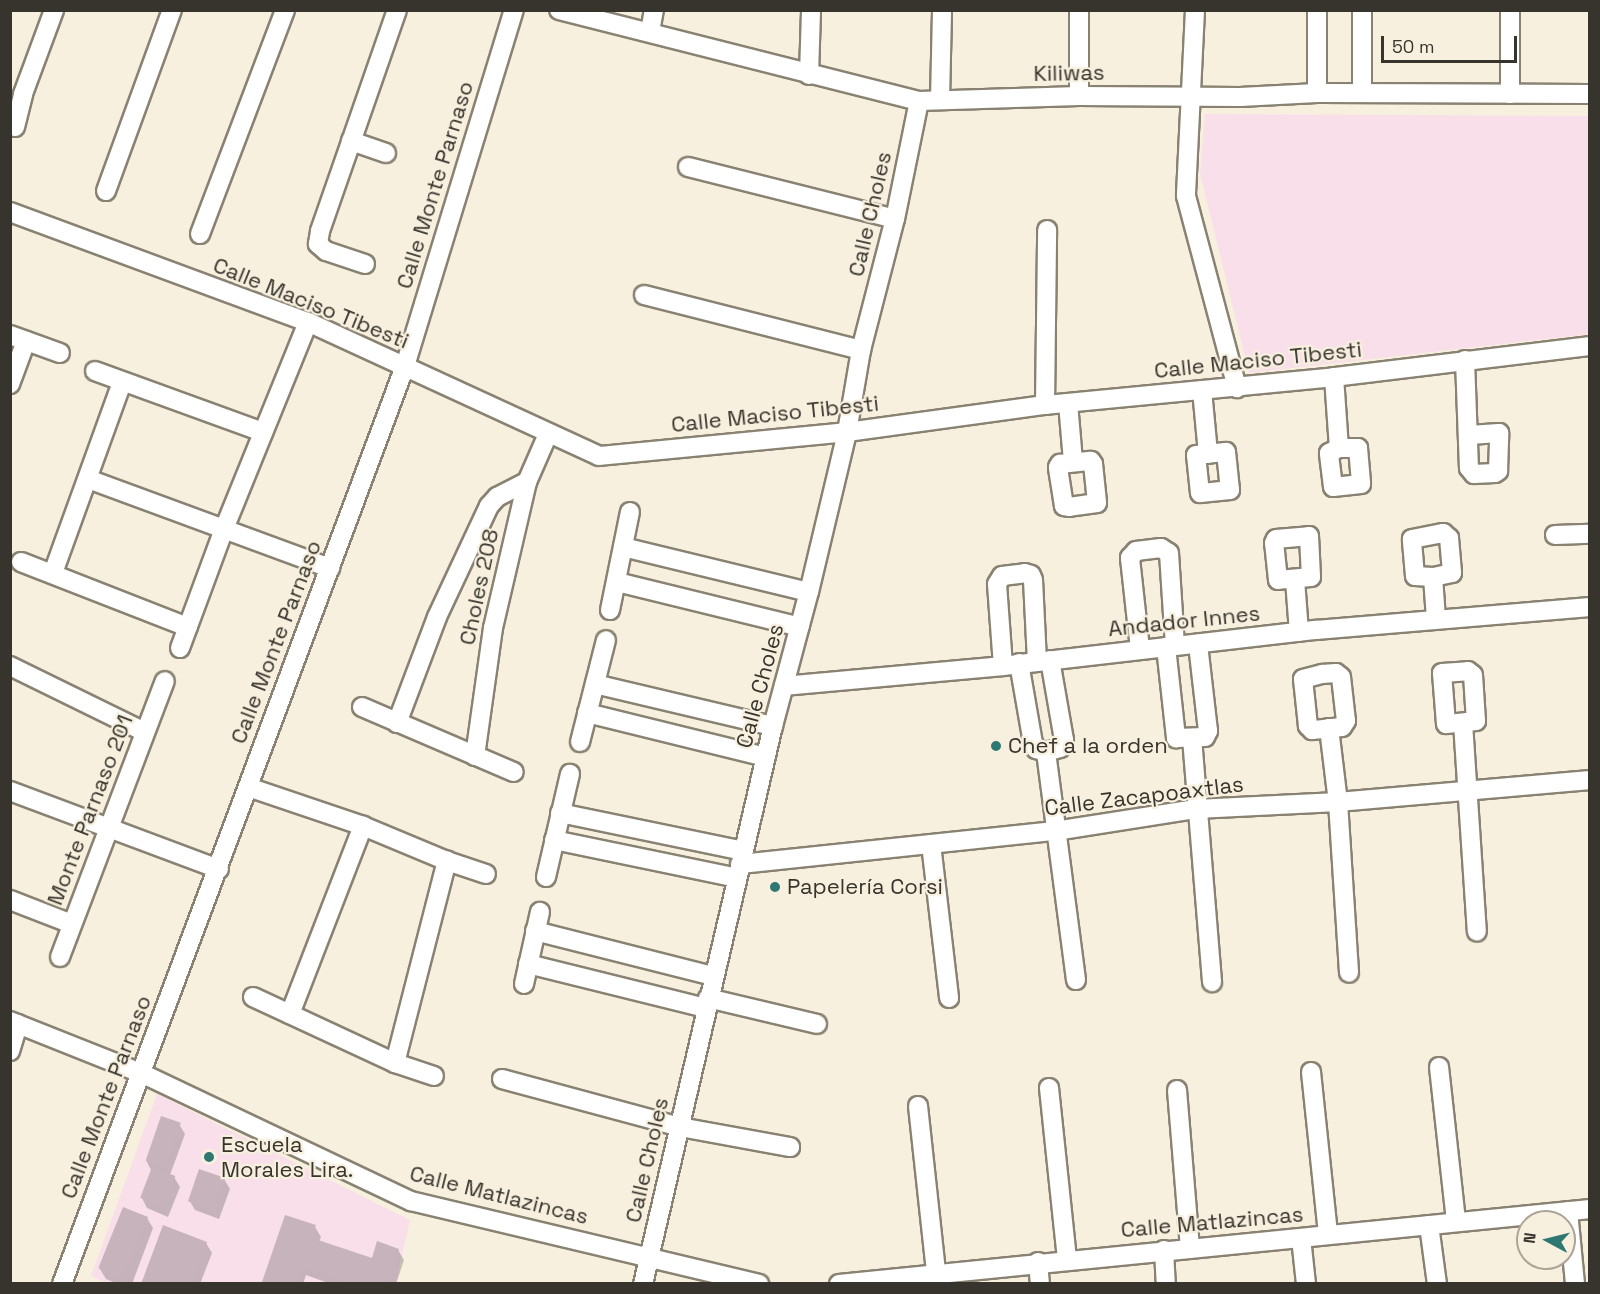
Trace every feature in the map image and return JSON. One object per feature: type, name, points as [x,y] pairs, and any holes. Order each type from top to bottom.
[{"type":"street","points":[[15,127],[17,92],[54,10]]},
{"type":"street","points":[[106,191],[172,10]]},
{"type":"street","points":[[200,234],[285,10]]},
{"type":"street","points":[[365,264],[326,251],[318,244],[320,231],[397,10]]},
{"type":"street","name":"Calle Monte Parnaso","points":[[62,1284],[219,869],[405,366],[514,10]]},
{"type":"street","name":"Kiliwas","points":[[560,10],[809,75],[919,101],[1079,96],[1190,98],[1317,93],[1590,94]]},
{"type":"street","points":[[650,32],[654,10]]},
{"type":"street","points":[[809,75],[811,10]]},
{"type":"street","points":[[940,100],[942,10]]},
{"type":"street","points":[[1079,10],[1079,96]]},
{"type":"street","points":[[1195,10],[1186,196],[1237,388]]},
{"type":"street","points":[[1317,10],[1317,93]]},
{"type":"street","points":[[1362,10],[1362,93]]},
{"type":"street","points":[[1510,10],[1510,94]]},
{"type":"street","name":"Calle Choles","points":[[643,1284],[772,726],[809,592],[846,432],[861,350],[895,219],[919,101]]},
{"type":"street","points":[[351,141],[386,153]]},
{"type":"street","points":[[688,167],[895,219]]},
{"type":"street","name":"Calle Maciso Tibesti","points":[[10,212],[308,322],[548,434],[591,453],[608,456],[846,432],[1045,405],[1237,388],[1590,346]]},
{"type":"street","points":[[1045,405],[1047,230]]},
{"type":"street","points":[[644,295],[861,350]]},
{"type":"street","points":[[180,648],[224,529],[308,322]]},
{"type":"street","points":[[10,384],[18,338],[60,353]]},
{"type":"street","points":[[1465,360],[1469,435]]},
{"type":"street","points":[[95,371],[263,432]]},
{"type":"street","points":[[1334,377],[1339,448]]},
{"type":"street","points":[[53,573],[122,382]]},
{"type":"street","points":[[1202,390],[1208,454]]},
{"type":"street","points":[[1068,403],[1073,461]]},
{"type":"street","name":"Choles 208","points":[[475,756],[492,628],[527,482],[548,434]]},
{"type":"street","points":[[88,479],[330,568]]},
{"type":"street","points":[[397,723],[437,617],[489,506],[497,498],[527,482]]},
{"type":"street","points":[[610,610],[630,512]]},
{"type":"street","points":[[1555,535],[1590,534]]},
{"type":"street","points":[[623,548],[809,592]]},
{"type":"street","points":[[1140,649],[1130,558],[1136,551],[1161,548],[1169,553],[1174,735],[1178,739],[1205,737],[1208,731],[1198,644]]},
{"type":"street","points":[[21,562],[188,627]]},
{"type":"street","points":[[1433,577],[1436,619]]},
{"type":"street","points":[[1295,580],[1299,632]]},
{"type":"street","points":[[617,582],[800,627]]},
{"type":"street","name":"Andador Innes","points":[[784,686],[1027,663],[1299,632],[1590,607]]},
{"type":"street","points":[[580,742],[606,640]]},
{"type":"street","points":[[1027,663],[1064,740],[1060,748],[1046,752],[1036,749],[1033,743],[1027,663]]},
{"type":"street","points":[[12,672],[145,732]]},
{"type":"street","name":"Monte Parnaso 201","points":[[60,957],[165,681]]},
{"type":"street","points":[[595,684],[772,726]]},
{"type":"street","points":[[362,707],[514,772]]},
{"type":"street","points":[[587,713],[766,757]]},
{"type":"street","points":[[1463,723],[1477,932]]},
{"type":"street","points":[[1329,728],[1338,802],[1349,973]]},
{"type":"street","points":[[1192,738],[1196,809],[1212,982]]},
{"type":"street","points":[[1046,752],[1076,980]]},
{"type":"street","points":[[546,877],[570,774]]},
{"type":"street","name":"Calle Zacapoaxtlas","points":[[740,865],[1055,831],[1196,809],[1338,802],[1590,780]]},
{"type":"street","points":[[248,787],[363,826],[447,861],[486,874]]},
{"type":"street","points":[[10,791],[219,869]]},
{"type":"street","points":[[560,813],[740,865]]},
{"type":"street","points":[[290,1014],[363,826]]},
{"type":"street","points":[[554,840],[740,865]]},
{"type":"street","points":[[931,844],[950,998]]},
{"type":"street","points":[[395,1063],[447,861]]},
{"type":"street","points":[[10,900],[72,924]]},
{"type":"street","points":[[524,984],[540,912]]},
{"type":"street","points":[[536,931],[713,976]]},
{"type":"street","points":[[528,964],[817,1024]]},
{"type":"street","points":[[253,997],[395,1063],[434,1076]]},
{"type":"street","points":[[10,1051],[14,1022]]},
{"type":"street","name":"Calle Matlazincas","points":[[14,1022],[141,1072],[411,1201],[759,1284]]},
{"type":"street","points":[[1439,1067],[1456,1222]]},
{"type":"street","points":[[1311,1072],[1329,1235]]},
{"type":"street","points":[[502,1079],[680,1127],[790,1147]]},
{"type":"street","points":[[1048,1088],[1067,1260]]},
{"type":"street","points":[[1177,1090],[1190,1247]]},
{"type":"street","points":[[918,1106],[936,1272]]},
{"type":"street","name":"Calle Matlazincas","points":[[838,1284],[905,1280],[936,1272],[1516,1216]]},
{"type":"street","points":[[1429,1225],[1437,1284]]},
{"type":"street","points":[[1301,1238],[1306,1284]]},
{"type":"street","points":[[1164,1250],[1166,1284]]},
{"type":"street","points":[[1038,1262],[1040,1284]]},
{"type":"shaded area","points":[[1205,114],[1589,116],[1589,334],[1249,373],[1200,174]]},
{"type":"shaded area","name":"Escuela Morales Lira.","points":[[157,1094],[410,1220],[396,1283],[109,1284],[91,1276]]},
{"type":"building","points":[[161,1116],[181,1123],[166,1167],[146,1160]]},
{"type":"building","points":[[152,1167],[175,1176],[164,1207],[140,1198]]},
{"type":"building","points":[[199,1169],[225,1178],[214,1210],[188,1201]]},
{"type":"building","points":[[123,1207],[148,1217],[123,1278],[98,1268]]},
{"type":"building","points":[[285,1215],[316,1225],[312,1238],[372,1258],[377,1241],[399,1249],[387,1284],[352,1284],[301,1266],[295,1284],[262,1282]]},
{"type":"building","points":[[163,1225],[207,1242],[191,1284],[141,1284]]},
{"type":"place","name":"Chef a la orden","points":[[996,746]]},
{"type":"place","name":"Papelería Corsi","points":[[775,887]]},
{"type":"place","name":"Escuela Morales Lira.","points":[[209,1157]]}]
